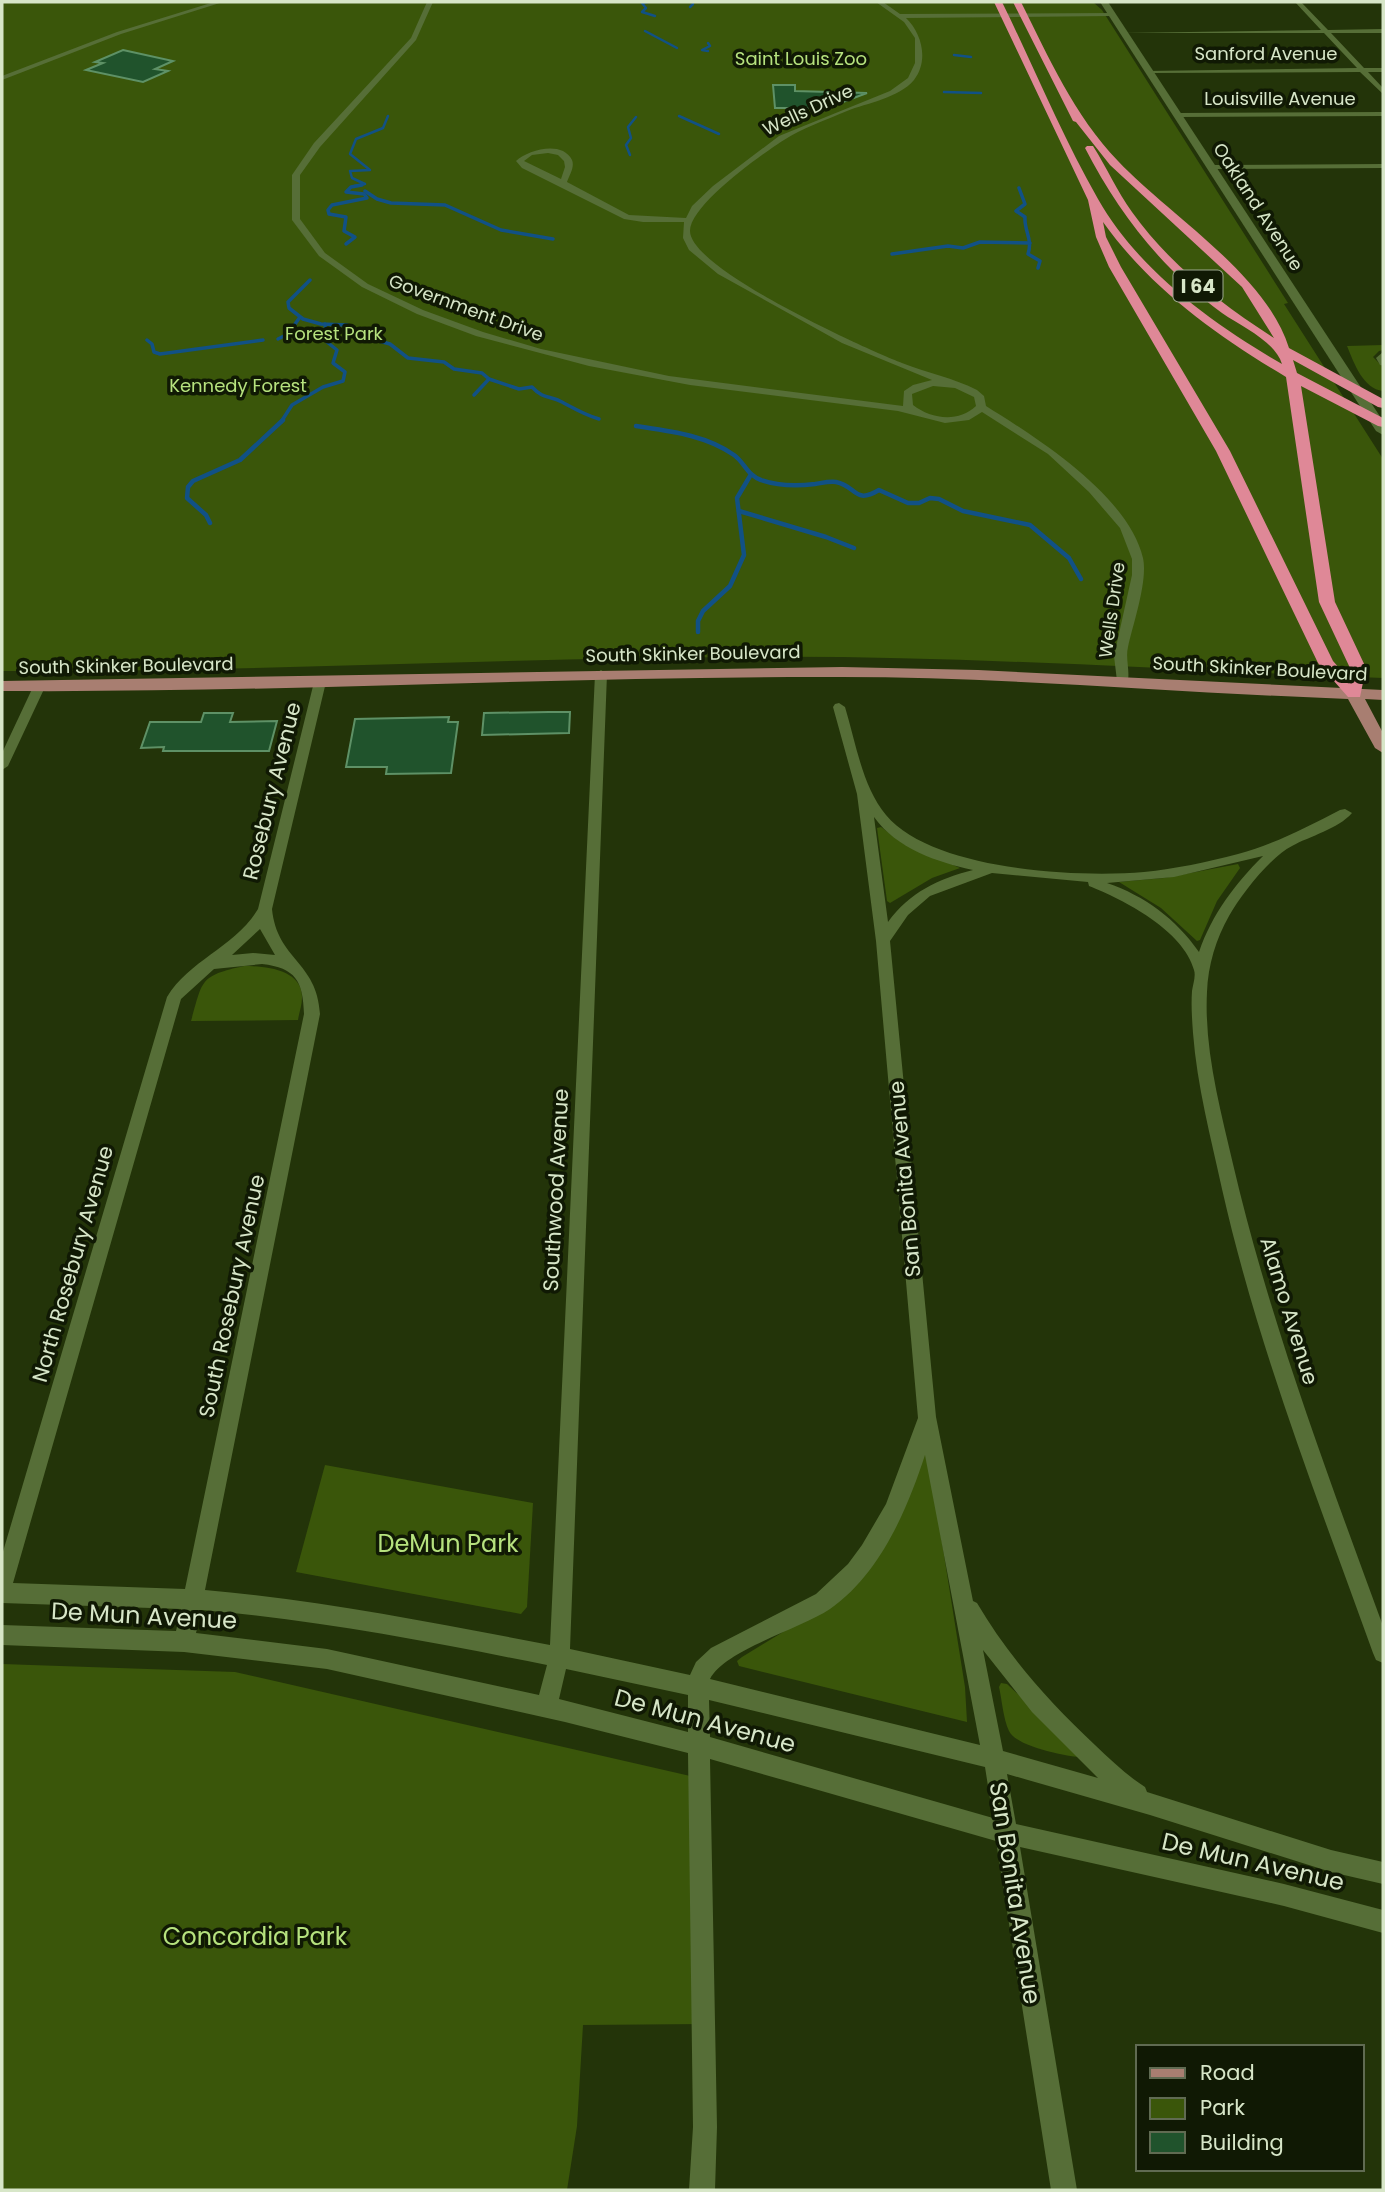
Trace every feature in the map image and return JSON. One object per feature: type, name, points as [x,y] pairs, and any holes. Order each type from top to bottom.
[{"type":"highway","name":"I 64","points":[[998,2],[1093,200],[1112,229],[1139,260],[1195,309],[1272,361],[1383,423]]},
{"type":"highway","name":"I 64","points":[[1017,2],[1118,198],[1166,258],[1224,307],[1271,340],[1383,404]]},
{"type":"highway","points":[[1071,109],[1114,163],[1238,277],[1273,322],[1288,357],[1296,396],[1327,602],[1358,668],[1353,694]]},
{"type":"highway","points":[[1093,200],[1101,237],[1115,267],[1223,451],[1326,663],[1353,694]]},
{"type":"main road","name":"South Skinker Boulevard","points":[[2,687],[601,674],[903,673],[1383,695]]},
{"type":"main road","points":[[1353,694],[1383,748]]},
{"type":"street","points":[[2,78],[119,33],[220,2]]},
{"type":"street","name":"Government Drive","points":[[430,2],[414,39],[323,139],[297,172],[292,200],[294,217],[302,234],[338,271],[381,295],[449,322],[542,352],[628,372],[899,408],[936,419],[956,419],[972,415],[981,407]]},
{"type":"street","name":"Wells Drive","points":[[687,220],[716,188],[771,145],[835,113],[892,92],[911,79],[918,63],[919,42],[914,30],[900,16],[879,2]]},
{"type":"street","name":"Oakland Avenue","points":[[1104,2],[1383,431]]},
{"type":"street","points":[[1298,2],[1383,92]]},
{"type":"street","points":[[900,16],[1112,15]]},
{"type":"street","points":[[1125,33],[1383,32]]},
{"type":"street","name":"Sanford Avenue","points":[[1149,71],[1383,69]]},
{"type":"street","name":"Louisville Avenue","points":[[1178,115],[1383,114]]},
{"type":"street","points":[[563,183],[569,167],[564,155],[554,151],[541,151],[530,153],[520,161],[525,166],[627,217],[654,221],[687,220],[689,243],[706,262],[773,304],[878,358],[908,379],[912,386],[908,392],[908,406],[919,414]]},
{"type":"street","points":[[1212,167],[1383,166]]},
{"type":"street","points":[[1383,355],[1383,363]]},
{"type":"street","points":[[878,358],[953,384]]},
{"type":"street","name":"Government Drive","points":[[836,400],[881,399],[933,383],[953,384]]},
{"type":"street","name":"Wells Drive","points":[[953,384],[972,391],[982,401],[981,407],[1052,452],[1093,490],[1125,527],[1138,559],[1138,575],[1120,656],[1122,681]]},
{"type":"street","name":"Southwood Avenue","points":[[546,1707],[559,1657],[601,674]]},
{"type":"street","name":"Rosebury Avenue","points":[[265,909],[320,682]]},
{"type":"street","points":[[2,766],[39,687]]},
{"type":"street","name":"San Bonita Avenue","points":[[839,707],[864,794],[883,941],[927,1417],[994,1759],[1064,2190]]},
{"type":"street","points":[[864,794],[876,814],[910,843],[942,857],[989,870],[1075,877],[1156,875],[1204,866],[1284,844],[1345,813]]},
{"type":"street","name":"Alamo Avenue","points":[[1284,844],[1245,882],[1223,909],[1211,937],[1202,971],[1200,1003],[1204,1059],[1245,1249],[1294,1406],[1383,1653]]},
{"type":"street","points":[[883,941],[895,919],[924,892],[945,881],[989,870]]},
{"type":"street","points":[[1075,877],[1112,888],[1135,900],[1161,919],[1180,935],[1194,953],[1202,971]]},
{"type":"street","name":"South Rosebury Avenue","points":[[184,1642],[314,997],[310,984],[267,935],[265,909]]},
{"type":"street","name":"North Rosebury Avenue","points":[[2,1588],[174,997],[190,979],[249,934],[265,909]]},
{"type":"street","name":"North Rosebury Avenue","points":[[208,967],[251,957],[271,958],[292,964]]},
{"type":"street","name":"San Bonita Avenue","points":[[698,1687],[702,1669],[722,1654],[795,1617],[836,1592],[866,1560],[884,1531],[913,1464],[927,1417]]},
{"type":"street","name":"De Mun Avenue","points":[[2,1593],[193,1599],[270,1606],[400,1626],[559,1657],[698,1687],[994,1759],[1150,1804],[1331,1861],[1383,1873]]},
{"type":"street","name":"San Bonita Avenue","points":[[962,1596],[982,1634],[1048,1714],[1123,1786],[1150,1804]]},
{"type":"street","name":"De Mun Avenue","points":[[2,1635],[184,1642],[327,1659],[546,1707],[760,1761],[1006,1833],[1284,1895],[1383,1921]]},
{"type":"street","points":[[698,1687],[705,2127],[702,2190]]},
{"type":"green space","name":"Forest Park","points":[[2,2],[1093,2],[1102,10],[1288,303],[1284,304],[1383,459],[1383,678],[825,657],[2,671]]},
{"type":"green space","points":[[1383,345],[1383,350],[1373,357],[1383,367],[1383,391],[1370,386],[1365,380],[1347,346]]},
{"type":"green space","points":[[881,827],[904,844],[960,868],[932,878],[890,903],[887,901],[877,828]]},
{"type":"green space","points":[[1238,864],[1240,868],[1217,901],[1200,940],[1197,941],[1161,908],[1119,882],[1164,878]]},
{"type":"green space","points":[[244,966],[271,968],[296,981],[301,988],[302,998],[298,1020],[191,1021],[205,982],[218,973]]},
{"type":"green space","points":[[926,1442],[965,1687],[967,1722],[739,1666],[737,1661],[742,1657],[834,1601]]},
{"type":"green space","name":"DeMun Park","points":[[325,1465],[533,1503],[527,1607],[521,1614],[296,1572]]},
{"type":"green space","name":"Concordia Park","points":[[2,1664],[235,1672],[699,1778],[704,2024],[583,2025],[577,2126],[567,2190],[2,2190]]},
{"type":"green space","points":[[1001,1683],[1007,1684],[1087,1758],[1044,1750],[1014,1737],[1004,1715],[999,1687]]},
{"type":"building","points":[[123,50],[173,61],[155,69],[168,71],[143,82],[86,70],[103,63],[95,62]]},
{"type":"building","points":[[773,85],[795,85],[795,91],[867,93],[827,108],[775,108]]},
{"type":"building","points":[[570,712],[569,733],[482,735],[484,713]]},
{"type":"building","points":[[204,713],[233,713],[230,722],[277,721],[269,751],[163,751],[164,747],[141,748],[150,722],[201,722]]},
{"type":"building","points":[[449,717],[448,722],[458,722],[451,773],[386,774],[387,767],[346,767],[355,719]]},
{"type":"waterway","points":[[647,2],[642,3],[646,8],[642,12],[655,16]]},
{"type":"waterway","points":[[690,7],[693,4]]},
{"type":"waterway","points":[[645,31],[677,48]]},
{"type":"waterway","points":[[708,43],[710,46],[702,50],[708,51]]},
{"type":"waterway","points":[[954,55],[971,57]]},
{"type":"waterway","points":[[944,92],[981,93]]},
{"type":"waterway","points":[[354,186],[365,184],[352,178],[350,171],[370,170],[350,154],[356,139],[383,128],[388,116]]},
{"type":"waterway","points":[[679,116],[719,134]]},
{"type":"waterway","points":[[630,155],[626,145],[631,138],[628,127],[636,117]]},
{"type":"waterway","points":[[346,244],[355,237],[344,231],[346,217],[329,214],[328,210],[332,205],[367,198],[364,194],[346,192],[351,187],[362,185]]},
{"type":"waterway","points":[[1019,188],[1025,204],[1016,211],[1025,217],[1030,243]]},
{"type":"waterway","points":[[365,191],[377,199],[391,203],[445,205],[501,230],[553,239]]},
{"type":"waterway","points":[[892,254],[948,246],[963,248],[980,242],[1030,243]]},
{"type":"waterway","points":[[1030,243],[1028,254],[1040,261],[1038,268]]},
{"type":"waterway","points":[[310,280],[288,302],[289,308],[303,319],[325,324]]},
{"type":"waterway","points":[[278,339],[288,334],[300,317]]},
{"type":"waterway","points":[[281,422],[292,405],[323,387],[343,381],[345,372],[333,363],[337,350],[327,342],[325,324]]},
{"type":"waterway","points":[[325,324],[347,325],[372,339],[390,344],[408,358],[444,362],[454,369],[482,373],[489,379]]},
{"type":"waterway","points":[[147,340],[152,344],[154,352],[160,354],[263,340]]},
{"type":"waterway","points":[[474,395],[489,379]]},
{"type":"waterway","points":[[489,379],[519,389],[532,387],[543,396],[599,419]]},
{"type":"waterway","points":[[210,523],[206,515],[187,498],[188,487],[193,481],[240,460],[281,422]]},
{"type":"waterway","points":[[636,426],[687,435],[712,443],[734,455],[757,478],[768,482],[795,485],[836,482],[860,495],[865,496],[879,490],[908,503],[919,503],[930,498],[939,499],[963,511],[1030,525],[1069,558],[1081,579]]},
{"type":"waterway","points":[[698,632],[698,621],[703,611],[730,586],[744,555],[737,498],[750,476]]},
{"type":"waterway","points":[[739,511],[854,548]]},
{"type":"park label","name":"Saint Louis Zoo","points":[[801,59]]},
{"type":"park label","name":"Kennedy Forest","points":[[238,386]]}]
